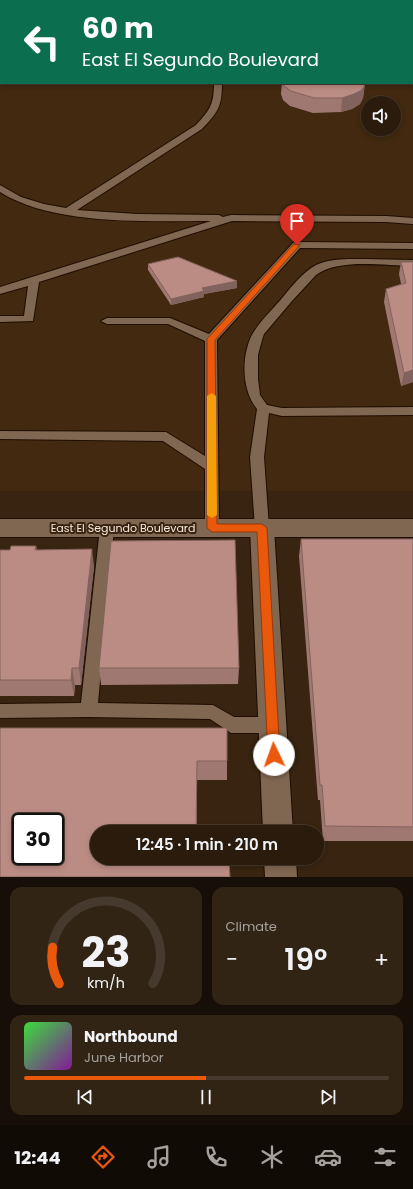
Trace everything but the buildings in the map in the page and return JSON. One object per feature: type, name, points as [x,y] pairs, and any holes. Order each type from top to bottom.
[{"type":"main road","name":"East El Segundo Boulevard","points":[[0,528],[413,528]]},
{"type":"main road","points":[[262,528],[278,825]]},
{"type":"main road","points":[[280,865],[281,877]]},
{"type":"lane","points":[[68,211],[175,144],[199,127],[212,112],[218,100],[218,84]]},
{"type":"lane","points":[[0,188],[6,194],[27,204],[68,211],[128,218],[386,219],[413,221]]},
{"type":"lane","points":[[0,291],[230,218]]},
{"type":"lane","points":[[212,528],[211,339],[297,245],[413,246]]},
{"type":"lane","points":[[413,263],[337,263],[320,268],[310,276],[260,333],[254,343],[252,361],[254,396],[263,408],[282,412],[413,411]]},
{"type":"lane","points":[[0,320],[29,319],[34,280]]},
{"type":"lane","points":[[107,321],[170,321],[211,339]]},
{"type":"lane","points":[[262,528],[257,457],[263,408]]},
{"type":"lane","points":[[0,436],[166,437],[212,467]]},
{"type":"lane","points":[[89,710],[107,528]]},
{"type":"lane","points":[[0,712],[89,710],[213,712],[232,725],[272,724]]},
{"type":"shaded area","points":[[0,84],[413,84],[413,491],[0,491]]},
{"type":"slow traffic","points":[[212,396],[212,515]]},
{"type":"route","points":[[274,755],[262,528],[212,528],[211,339],[297,245]]}]
